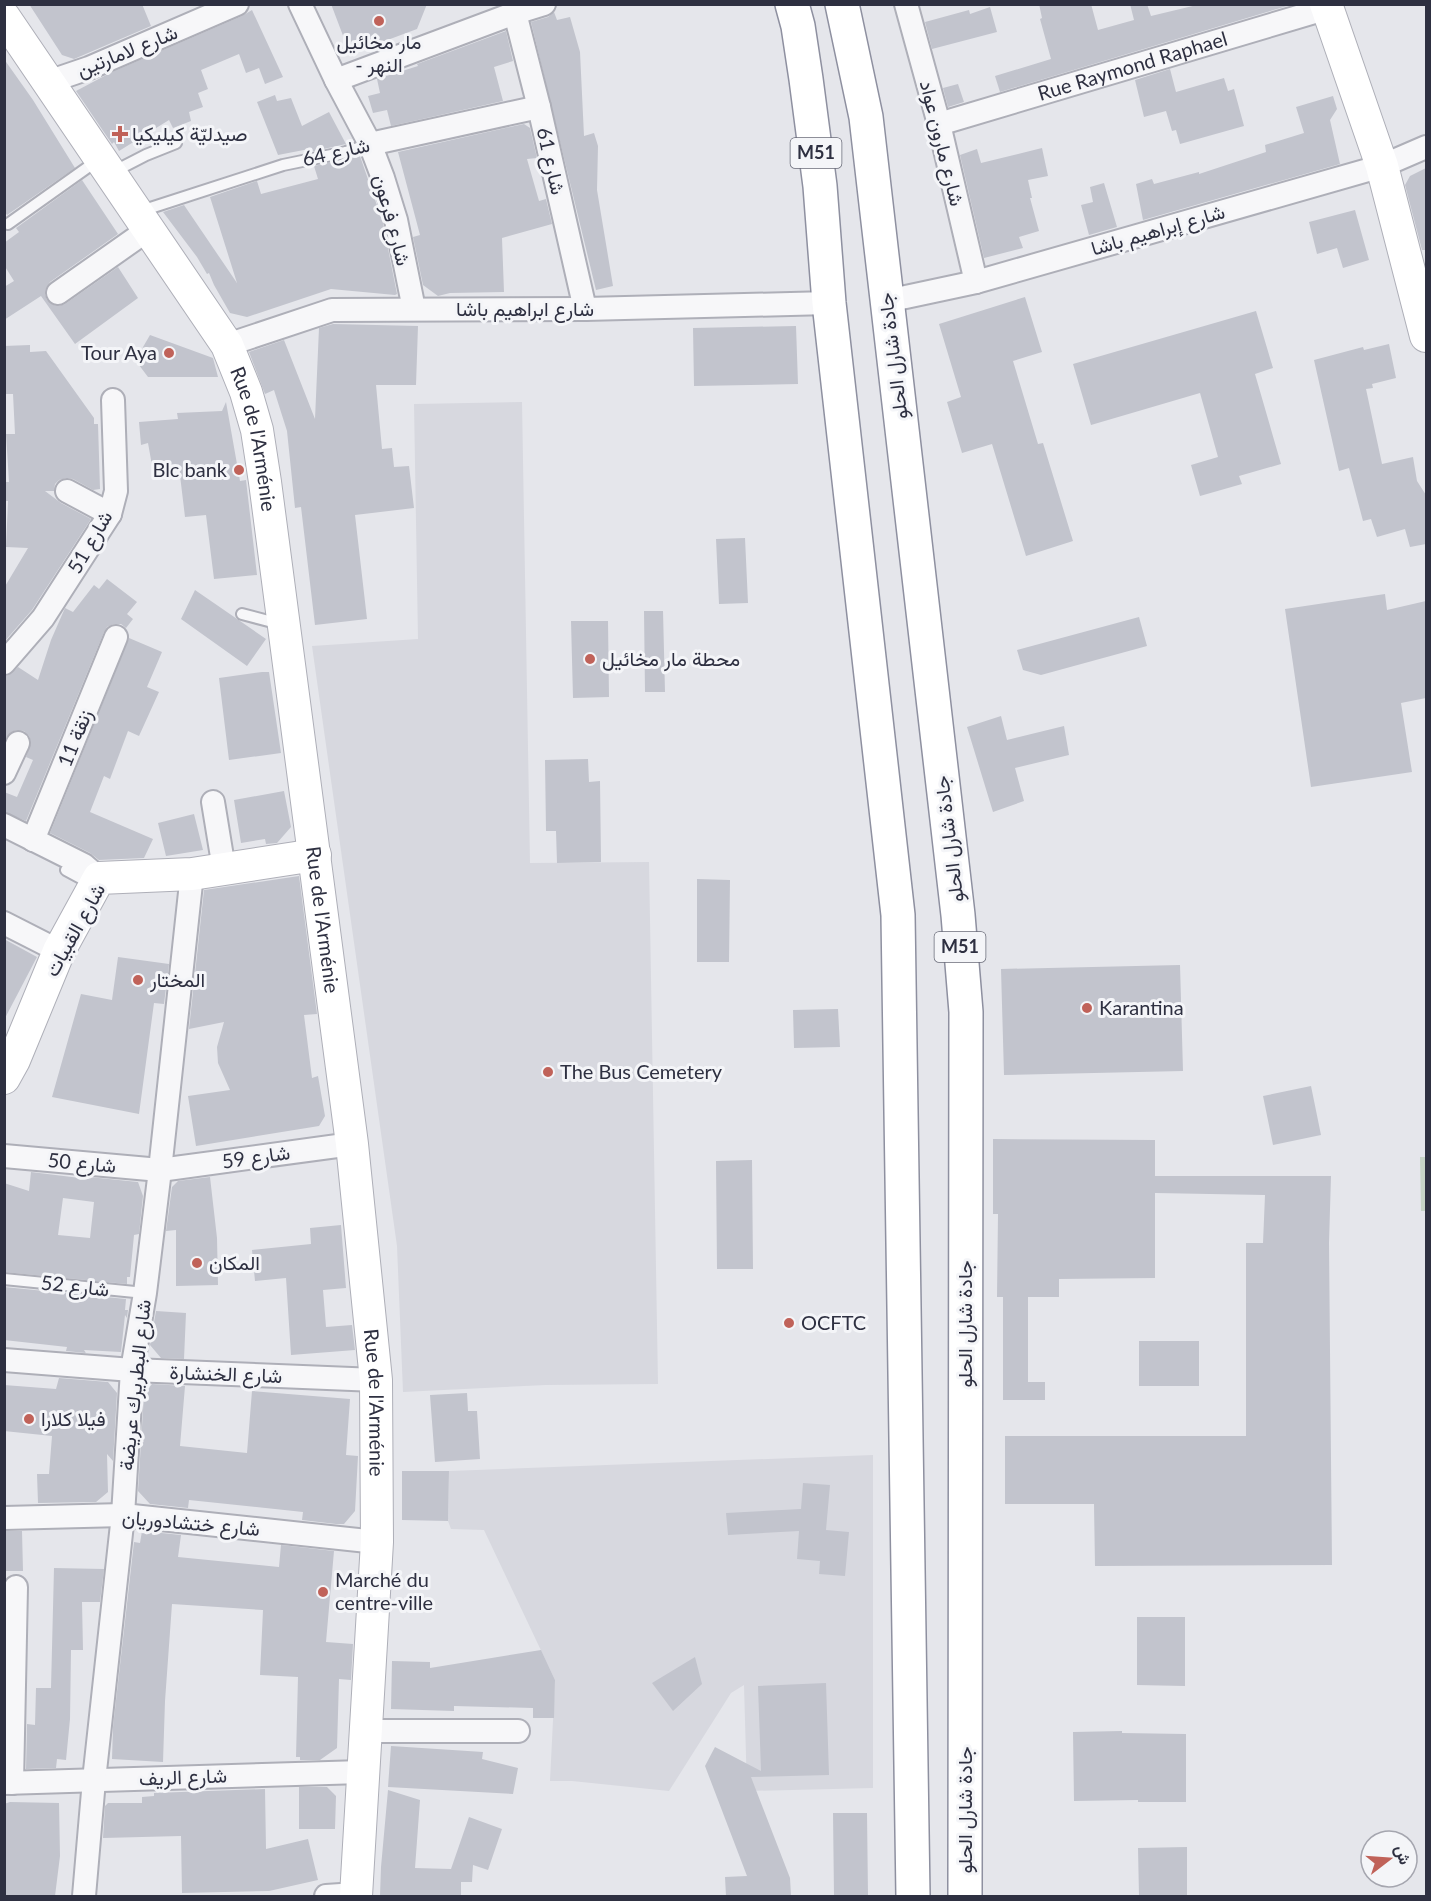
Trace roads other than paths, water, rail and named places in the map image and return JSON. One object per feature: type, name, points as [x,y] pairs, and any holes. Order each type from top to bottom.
[{"type":"highway","name":"M51","points":[[792,4],[798,26],[820,186],[830,303],[898,915],[913,1896]]},
{"type":"highway","name":"جادة شارل الحلو","points":[[842,4],[866,117],[958,915],[966,1012],[964,1896]]},
{"type":"street","name":"شارع لامارتين","points":[[48,82],[89,68],[237,4]]},
{"type":"street","name":"شارع فرعون","points":[[300,4],[370,144],[396,219],[414,309]]},
{"type":"street","points":[[336,80],[544,4]]},
{"type":"street","name":"شارع مارون عواد","points":[[906,4],[939,124],[976,282]]},
{"type":"street","points":[[1327,7],[1382,166],[1426,336]]},
{"type":"street","name":"Rue Raymond Raphael","points":[[939,124],[1327,7]]},
{"type":"street","name":"شارع 61","points":[[515,13],[585,309]]},
{"type":"street","name":"Rue de l'Arménie","points":[[5,20],[227,345],[246,392],[257,430],[285,625],[352,1144],[376,1380],[377,1542],[362,1772],[346,1896]]},
{"type":"street","name":"شارع 64","points":[[370,144],[539,107]]},
{"type":"street","name":"شارع إبراهيم باشا","points":[[886,301],[976,282],[1382,166],[1426,147]]},
{"type":"street","points":[[58,293],[143,221]]},
{"type":"street","name":"شارع ابراهيم باشا","points":[[227,345],[332,310],[585,309],[830,303]]},
{"type":"street","name":"شارع 51","points":[[4,663],[43,618],[110,514],[116,491],[113,400]]},
{"type":"street","points":[[67,491],[110,514]]},
{"type":"street","name":"زنقة 11","points":[[33,840],[116,637]]},
{"type":"street","points":[[4,773],[18,743]]},
{"type":"street","points":[[213,802],[224,869]]},
{"type":"street","points":[[4,825],[84,865],[97,882]]},
{"type":"street","name":"شارع القبيات","points":[[4,1078],[14,1060],[59,951],[97,882],[192,874],[315,855]]},
{"type":"street","name":"شارع البطريرك عريضة","points":[[84,1896],[94,1780],[123,1515],[132,1370],[145,1293],[160,1170],[192,874]]},
{"type":"street","points":[[4,923],[59,951]]},
{"type":"street","name":"شارع 59","points":[[160,1170],[352,1144]]},
{"type":"street","name":"شارع 50","points":[[4,1156],[160,1170]]},
{"type":"street","name":"شارع الخنشارة","points":[[4,1360],[132,1370],[376,1380]]},
{"type":"street","name":"شارع ختشادوريان","points":[[4,1518],[123,1515],[377,1542]]},
{"type":"street","points":[[8,1783],[16,1587]]},
{"type":"street","points":[[365,1731],[518,1731]]},
{"type":"street","name":"شارع الريف","points":[[8,1783],[362,1772]]},
{"type":"lane","points":[[8,224],[105,166],[146,155],[176,143]]},
{"type":"lane","name":"شارع 64","points":[[143,221],[283,165],[346,152],[370,144]]},
{"type":"lane","points":[[242,614],[285,625]]},
{"type":"lane","points":[[66,870],[97,882]]},
{"type":"lane","name":"شارع 52","points":[[4,1279],[145,1293]]},
{"type":"place","name":"مار مخائيل - النهر","points":[[379,21]]},
{"type":"place","name":"صيدليّة كيليكيا","points":[[120,134]]},
{"type":"place","name":"Tour Aya","points":[[169,353]]},
{"type":"place","name":"Blc bank","points":[[239,470]]},
{"type":"place","name":"محطة مار مخائيل","points":[[590,659]]},
{"type":"place","name":"المختار","points":[[138,980]]},
{"type":"place","name":"Karantina","points":[[1087,1008]]},
{"type":"place","name":"The Bus Cemetery","points":[[548,1072]]},
{"type":"place","name":"المكان","points":[[197,1263]]},
{"type":"place","name":"OCFTC","points":[[789,1323]]},
{"type":"place","name":"فيلا كلارا","points":[[29,1419]]},
{"type":"place","name":"Marché du centre-ville","points":[[323,1592]]}]
